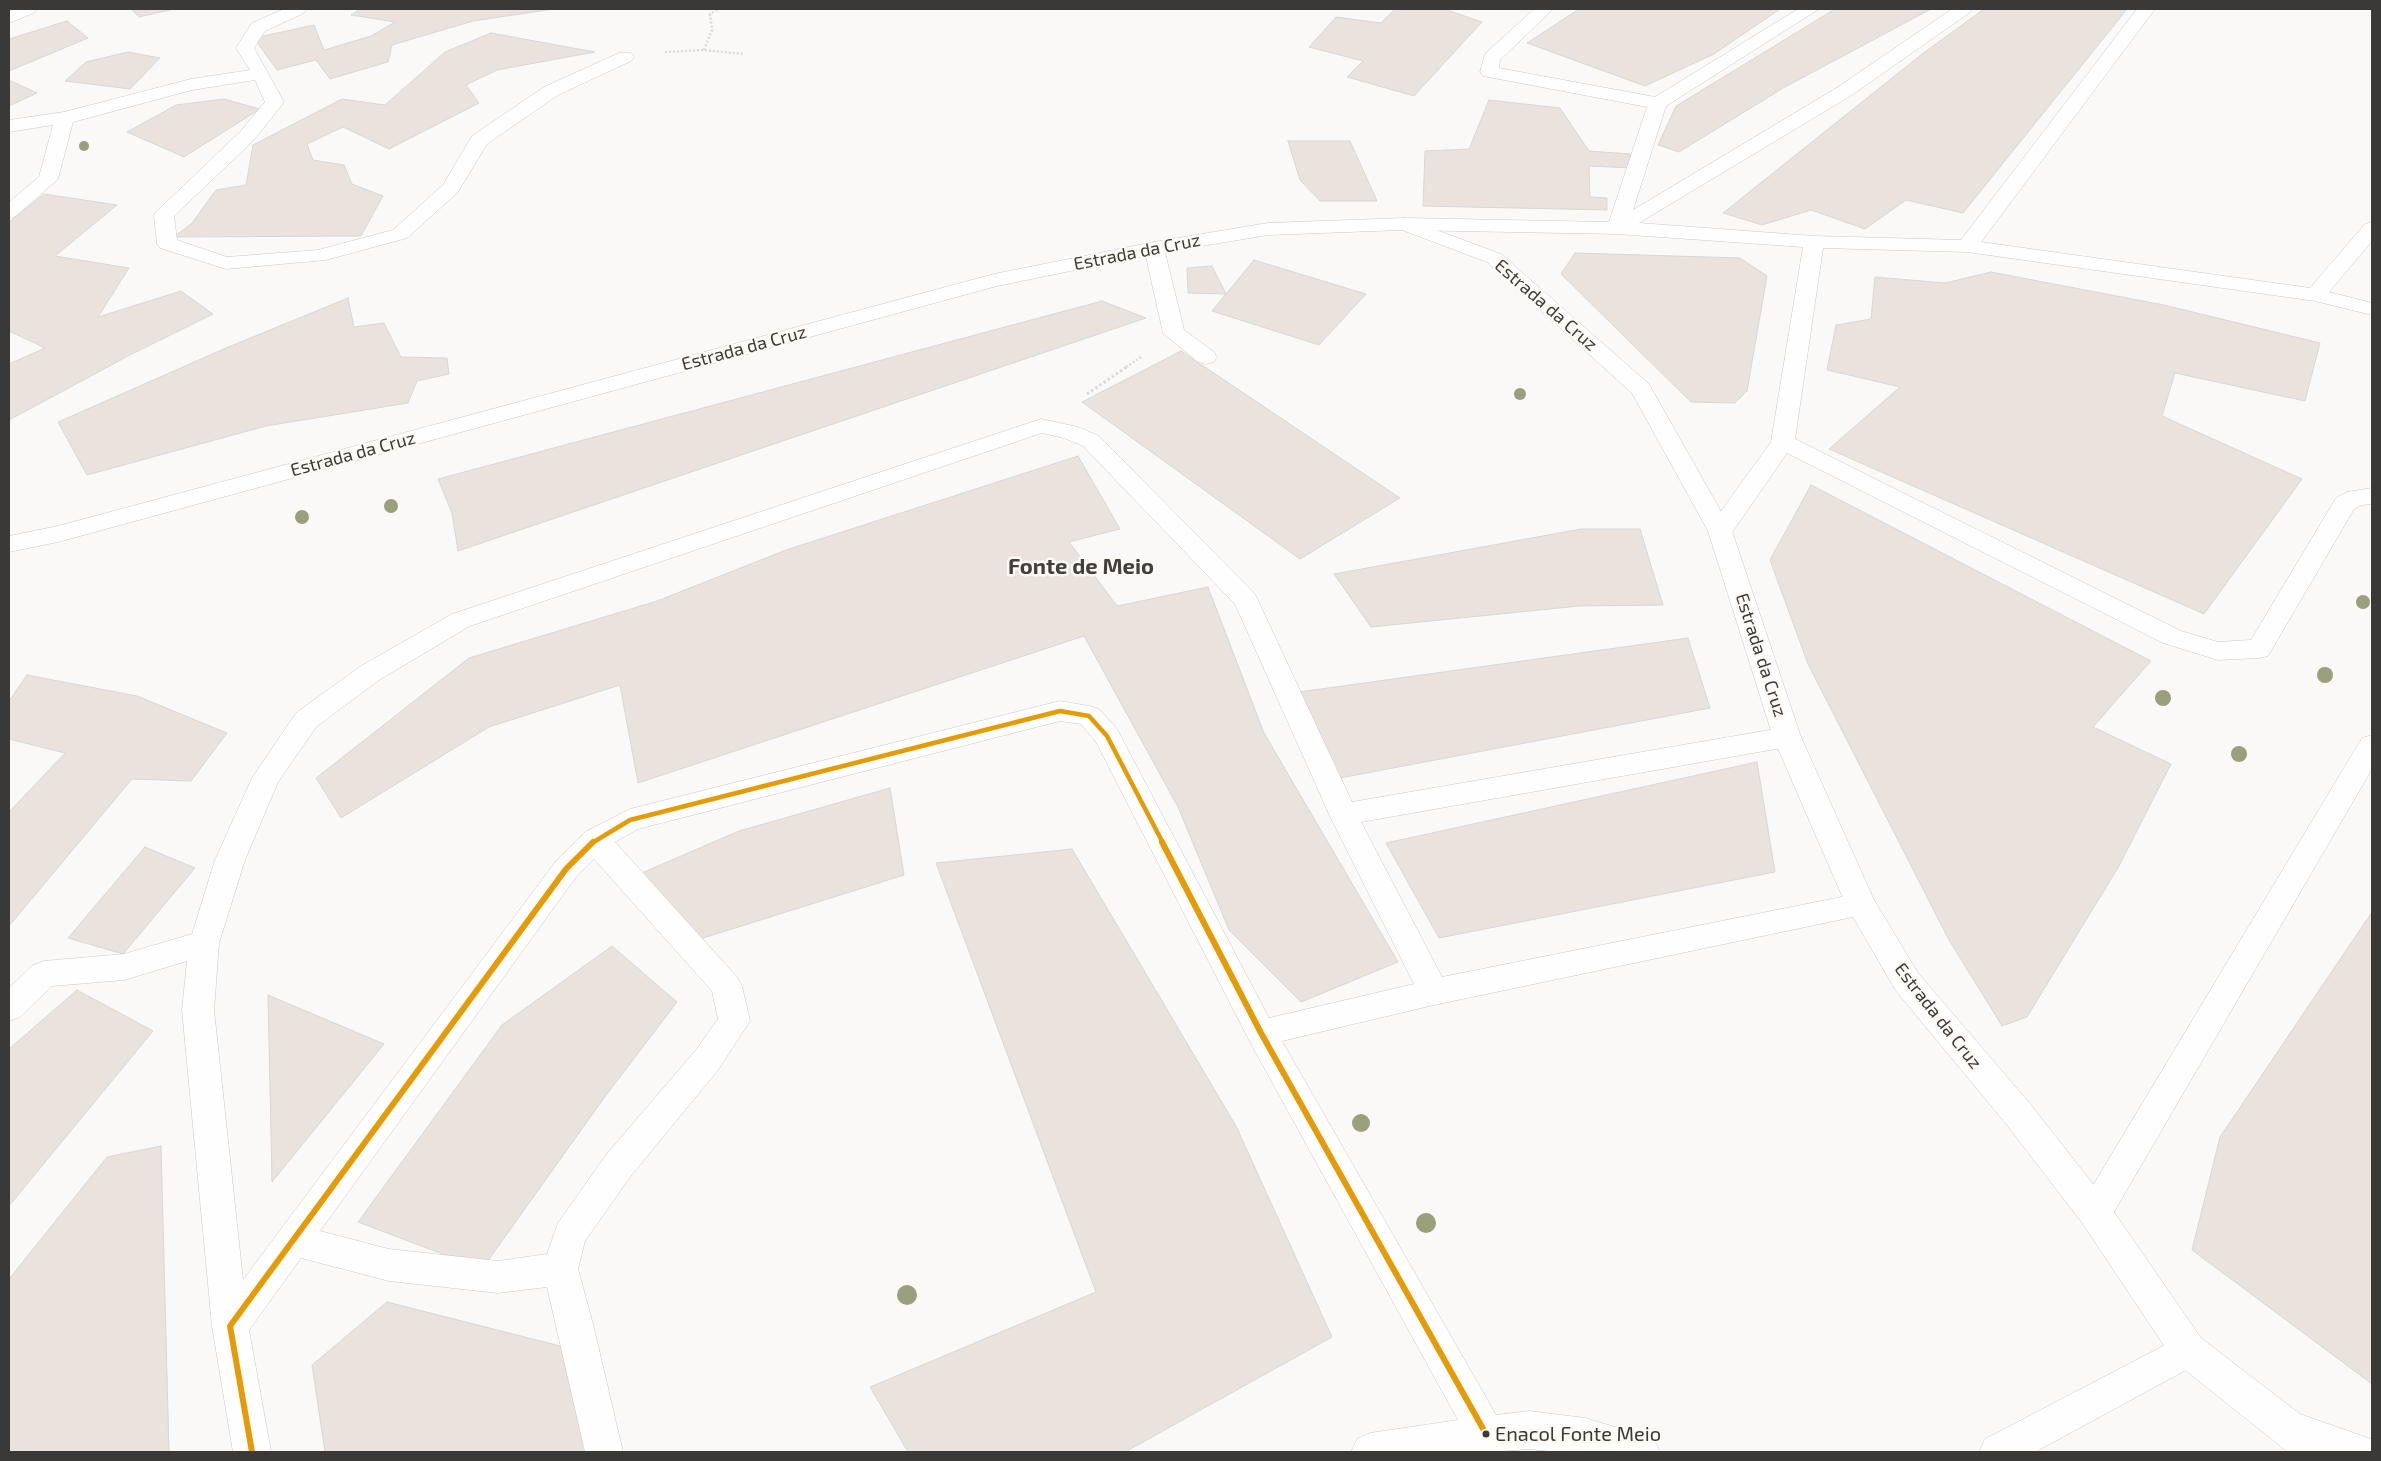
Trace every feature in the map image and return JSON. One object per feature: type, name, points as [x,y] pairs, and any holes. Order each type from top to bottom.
[{"type":"street","points":[[9,18],[28,9]]},
{"type":"street","points":[[298,9],[258,27],[245,48],[275,102],[247,136],[164,215],[167,244],[226,263],[318,256],[400,234],[451,188],[479,140],[552,91],[625,57]]},
{"type":"street","points":[[1544,9],[1491,58],[1489,72],[1658,103]]},
{"type":"street","points":[[1618,228],[1658,103],[1810,9]]},
{"type":"street","points":[[1618,228],[1845,91],[1963,9]]},
{"type":"street","points":[[1966,246],[2146,9]]},
{"type":"street","points":[[9,126],[65,118],[191,85],[261,74]]},
{"type":"street","points":[[9,212],[48,179],[65,118]]},
{"type":"street","points":[[1404,224],[1618,228],[1814,242],[1966,246],[2314,295],[2372,309]]},
{"type":"street","name":"Estrada da Cruz","points":[[9,544],[58,534],[994,280],[1154,248],[1268,229],[1404,224],[1494,258],[1641,389],[1720,531],[1788,737],[1862,905],[1907,982],[2019,1115],[2095,1213],[2188,1350],[2318,1452]]},
{"type":"street","points":[[2314,295],[2372,228]]},
{"type":"street","points":[[1720,531],[1783,442],[1814,242]]},
{"type":"street","points":[[1154,248],[1174,333],[1206,357]]},
{"type":"street","points":[[252,1452],[230,1326],[198,1010],[204,943],[230,860],[266,778],[306,720],[370,673],[461,620],[1041,426],[1070,432],[1091,441],[1246,600],[1343,814],[1434,992]]},
{"type":"street","points":[[1783,442],[2172,637],[2218,651],[2259,649],[2345,504],[2356,498],[2372,496]]},
{"type":"street","name":"Estrada da Cruz","points":[[9,557],[58,534]]},
{"type":"street","points":[[230,1326],[566,868],[595,840],[630,820],[1060,711],[1089,716],[1107,736],[1261,1033],[1486,1434]]},
{"type":"street","points":[[1343,814],[1788,737]]},
{"type":"street","points":[[2095,1213],[2372,745]]},
{"type":"street","points":[[595,840],[726,986],[734,1021],[707,1060],[618,1166],[570,1234],[560,1269],[576,1324],[604,1452]]},
{"type":"street","points":[[1261,1033],[1434,992],[1862,905]]},
{"type":"street","points":[[9,1008],[44,974],[124,967],[204,943]]},
{"type":"street","points":[[293,1240],[389,1266],[498,1277],[560,1269]]},
{"type":"street","points":[[1998,1452],[2188,1350]]},
{"type":"street","name":"Estrada da Cruz","points":[[2289,1429],[2358,1452]]},
{"type":"street","points":[[1370,1452],[1486,1434],[1538,1431],[1585,1438],[1641,1452]]},
{"type":"path","points":[[704,50],[712,30],[710,14],[718,9]]},
{"type":"path","points":[[625,57],[655,52],[704,50],[744,54]]},
{"type":"path","points":[[1041,426],[1174,333]]},
{"type":"building","points":[[131,9],[174,9],[139,17]]},
{"type":"building","points":[[360,9],[554,9],[473,21],[392,45],[388,62],[330,79],[316,60],[277,70],[254,38],[314,25],[324,50],[371,36],[395,22],[351,15]]},
{"type":"building","points":[[1395,9],[1444,9],[1482,22],[1414,96],[1347,77],[1363,61],[1309,47],[1336,17],[1381,23]]},
{"type":"building","points":[[1579,9],[1780,9],[1714,54],[1645,86],[1527,43]]},
{"type":"building","points":[[1835,9],[1931,9],[1785,87],[1679,152],[1658,145],[1676,106]]},
{"type":"building","points":[[1984,9],[2127,9],[1963,213],[1906,200],[1865,229],[1811,210],[1762,225],[1723,213],[1922,54]]},
{"type":"building","points":[[67,21],[88,38],[9,71],[9,39]]},
{"type":"building","points":[[491,33],[595,52],[497,70],[466,85],[479,103],[389,149],[343,127],[307,144],[313,160],[344,165],[352,184],[383,196],[361,236],[174,237],[192,223],[216,190],[246,185],[253,145],[342,99],[385,105],[445,52]]},
{"type":"building","points":[[128,52],[160,58],[130,89],[65,81],[86,62]]},
{"type":"building","points":[[9,80],[37,93],[9,106]]},
{"type":"building","points":[[224,99],[260,109],[184,157],[127,132],[176,105]]},
{"type":"building","points":[[1489,100],[1560,108],[1589,151],[1631,154],[1632,168],[1589,166],[1590,197],[1607,198],[1607,210],[1423,206],[1425,151],[1469,149]]},
{"type":"building","points":[[1288,141],[1350,141],[1377,201],[1320,201],[1300,180]]},
{"type":"building","points":[[44,194],[117,205],[55,256],[129,268],[98,317],[181,291],[213,314],[130,355],[9,420],[9,364],[45,348],[9,331],[9,222]]},
{"type":"building","points":[[1575,253],[1740,258],[1767,276],[1747,391],[1735,403],[1691,402],[1561,274]]},
{"type":"building","points":[[1254,260],[1366,294],[1319,345],[1212,311]]},
{"type":"building","points":[[1212,266],[1226,294],[1188,293],[1187,268]]},
{"type":"building","points":[[1991,272],[2164,305],[2320,343],[2305,401],[2175,373],[2162,416],[2302,479],[2204,614],[1829,449],[1900,387],[1827,370],[1836,325],[1871,319],[1875,277],[1945,283]]},
{"type":"building","points":[[348,298],[354,327],[384,323],[401,357],[447,358],[449,374],[417,381],[408,403],[266,426],[87,475],[58,422],[226,348]]},
{"type":"building","points":[[1102,301],[1146,318],[458,551],[452,513],[438,479]]},
{"type":"building","points":[[1181,351],[1400,498],[1300,559],[1082,402]]},
{"type":"building","points":[[1078,456],[1120,529],[1069,542],[1117,606],[1208,587],[1264,733],[1398,962],[1301,1002],[1229,930],[1178,807],[1084,636],[638,783],[620,685],[489,727],[341,818],[316,778],[469,658],[657,601],[786,550]]},
{"type":"building","points":[[1811,485],[2151,661],[2093,727],[2171,764],[2119,866],[2027,1017],[2002,1026],[1949,940],[1808,664],[1770,560]]},
{"type":"building","points":[[1581,529],[1640,529],[1663,605],[1579,606],[1371,627],[1334,574]]},
{"type":"building","points":[[1688,638],[1710,708],[1335,779],[1292,693]]},
{"type":"building","points":[[27,675],[137,696],[227,733],[191,781],[132,779],[9,926],[9,812],[65,753],[9,739],[9,701]]},
{"type":"building","points":[[1757,762],[1775,872],[1439,938],[1386,843]]},
{"type":"building","points":[[890,788],[904,875],[700,939],[630,878],[739,831]]},
{"type":"building","points":[[145,847],[195,868],[123,954],[68,938]]},
{"type":"building","points":[[1072,849],[1236,1126],[1332,1337],[1125,1452],[908,1452],[870,1387],[1096,1292],[936,863]]},
{"type":"building","points":[[2372,912],[2372,1384],[2192,1250],[2220,1137]]},
{"type":"building","points":[[612,946],[677,1002],[604,1098],[482,1269],[358,1222],[502,1025]]},
{"type":"building","points":[[77,990],[153,1031],[9,1206],[9,1049]]},
{"type":"building","points":[[268,995],[384,1044],[272,1182]]},
{"type":"building","points":[[161,1146],[169,1452],[9,1452],[9,1279],[107,1157]]},
{"type":"building","points":[[387,1302],[576,1350],[587,1452],[325,1452],[312,1365]]},
{"type":"transit line","points":[[252,1452],[230,1326],[566,869],[595,840],[630,820],[1060,711],[1089,716],[1107,736],[1261,1033],[1486,1434]]},
{"type":"place","name":"Enacol Fonte Meio","points":[[1486,1434]]},
{"type":"district","name":"Fonte de Meio","points":[[1081,567]]}]
